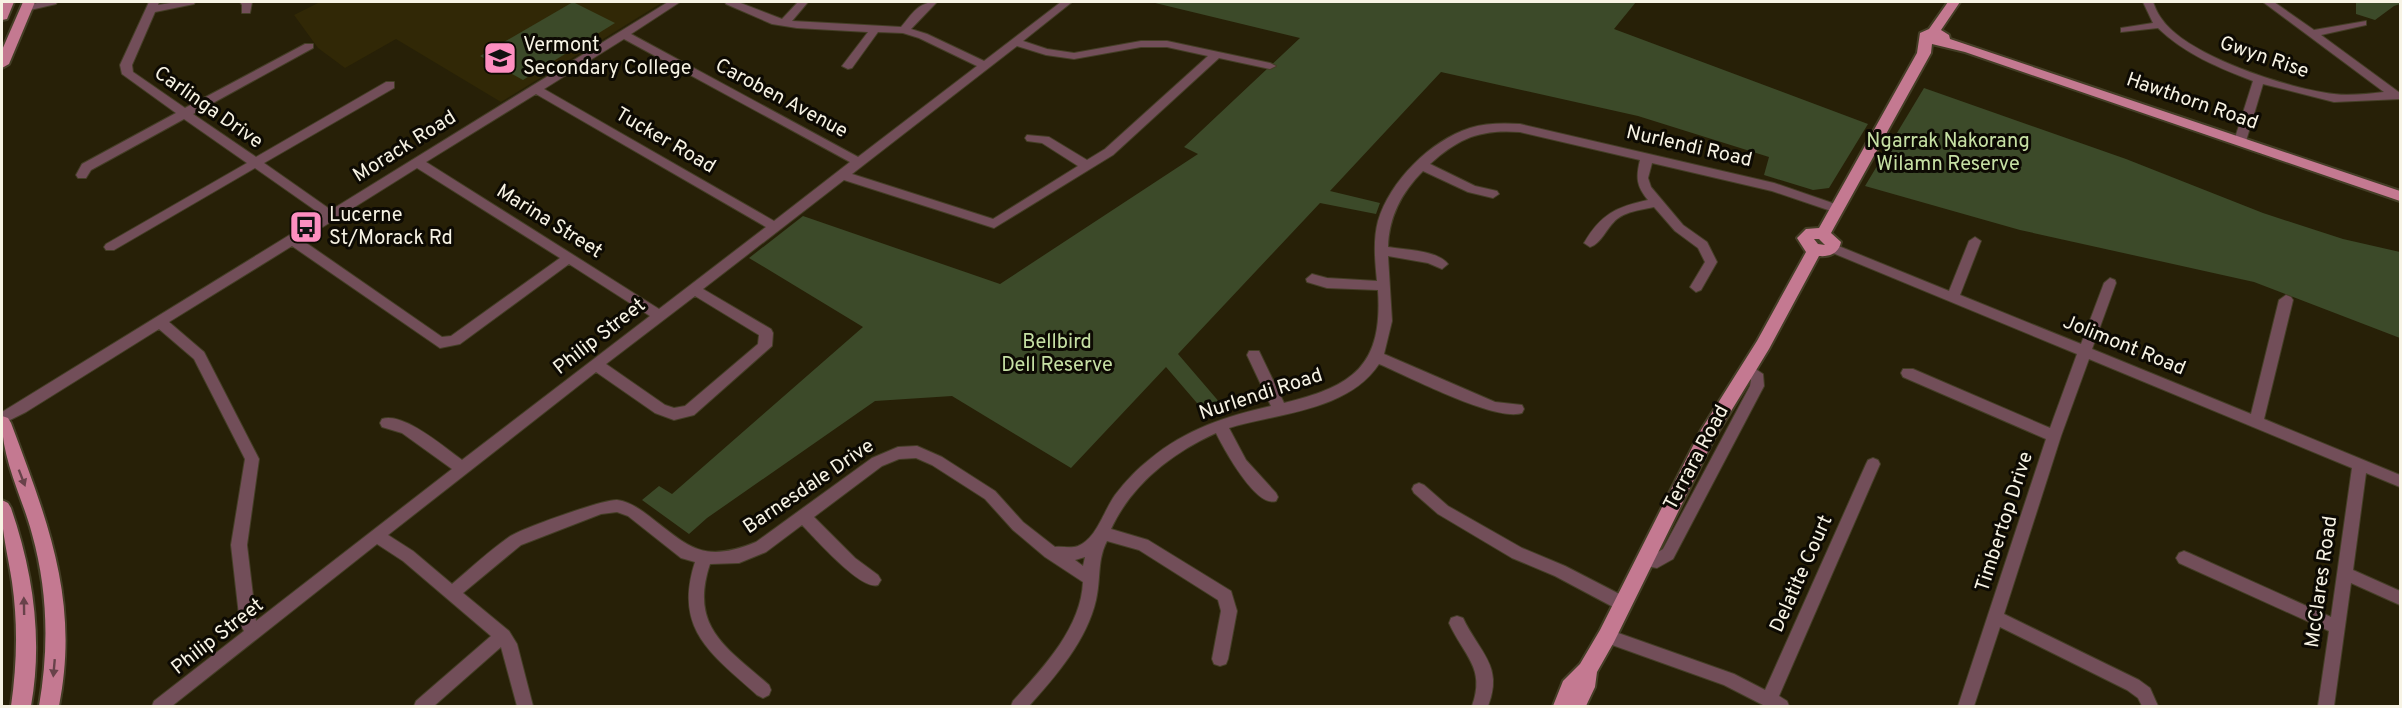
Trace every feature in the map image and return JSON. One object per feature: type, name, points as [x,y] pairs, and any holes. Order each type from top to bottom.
[{"type":"main road","points":[[2,16],[8,2]]},
{"type":"main road","points":[[1823,234],[1924,53],[1938,37],[1945,17],[1954,2]]},
{"type":"main road","points":[[2,64],[27,5]]},
{"type":"main road","name":"Hawthorn Road","points":[[1938,37],[2400,196]]},
{"type":"main road","points":[[1811,233],[1823,234],[1830,239],[1832,248],[1826,252],[1815,250],[1808,245],[1806,237],[1811,233]]},
{"type":"main road","name":"Terrara Road","points":[[1576,706],[1585,675],[1623,604],[1690,466],[1815,250]]},
{"type":"main road","points":[[2,423],[37,516],[52,575],[55,664],[49,706]]},
{"type":"main road","points":[[2,508],[24,592],[25,654],[17,706]]},
{"type":"main road","name":"Terrara Road","points":[[1563,706],[1570,688],[1585,675]]},
{"type":"street","points":[[27,5],[52,2]]},
{"type":"street","points":[[152,6],[190,2]]},
{"type":"street","name":"Morack Road","points":[[2,418],[161,323],[675,2]]},
{"type":"street","points":[[730,2],[761,16],[784,23],[813,27],[904,30],[923,36],[984,65]]},
{"type":"street","points":[[784,23],[803,2]]},
{"type":"street","points":[[904,30],[923,8],[932,2]]},
{"type":"street","name":"Philip Street","points":[[160,706],[659,315],[1067,2]]},
{"type":"street","name":"Gwyn Rise","points":[[2148,2],[2159,24],[2182,43],[2206,58],[2259,78],[2332,97],[2397,96]]},
{"type":"street","points":[[2268,2],[2397,96]]},
{"type":"street","name":"Carlinga Drive","points":[[152,6],[126,65],[128,74],[332,216]]},
{"type":"street","points":[[2312,34],[2362,22]]},
{"type":"street","points":[[2125,30],[2159,24]]},
{"type":"street","points":[[848,66],[876,28]]},
{"type":"street","name":"Caroben Avenue","points":[[623,34],[859,162]]},
{"type":"street","points":[[1014,42],[1046,52],[1074,56],[1154,43],[1270,66]]},
{"type":"street","points":[[82,176],[86,167],[309,46]]},
{"type":"street","points":[[843,175],[994,224],[1109,152],[1217,54]]},
{"type":"street","points":[[2240,141],[2259,78]]},
{"type":"street","points":[[110,247],[390,85]]},
{"type":"street","name":"Tucker Road","points":[[536,89],[775,227]]},
{"type":"street","name":"Nurlendi Road","points":[[1019,706],[1043,678],[1079,624],[1088,603],[1093,556],[1110,515],[1124,494],[1148,469],[1178,447],[1220,425],[1326,396],[1342,389],[1368,369],[1377,357],[1384,338],[1381,250],[1383,230],[1389,213],[1398,194],[1420,165],[1453,138],[1487,126],[1520,128],[1774,187],[1837,210]]},
{"type":"street","points":[[1031,138],[1045,140],[1087,166]]},
{"type":"street","points":[[1647,157],[1642,178],[1646,189],[1679,228],[1703,245],[1711,262],[1696,287]]},
{"type":"street","name":"Marina Street","points":[[418,163],[659,315]]},
{"type":"street","points":[[1420,165],[1472,189],[1493,194]]},
{"type":"street","points":[[1590,243],[1604,222],[1618,211],[1656,202]]},
{"type":"street","points":[[293,240],[432,340],[440,343],[454,340],[569,258]]},
{"type":"street","points":[[1953,296],[1975,241]]},
{"type":"street","name":"Jolimont Road","points":[[1832,248],[2400,481]]},
{"type":"street","points":[[1381,250],[1431,258],[1442,264]]},
{"type":"street","points":[[1312,279],[1328,284],[1383,286]]},
{"type":"street","name":"Timbertop Drive","points":[[1966,706],[2054,436],[2110,283]]},
{"type":"street","points":[[597,365],[660,409],[674,414],[688,411],[765,346],[766,333],[694,289]]},
{"type":"street","points":[[2256,421],[2286,300]]},
{"type":"street","points":[[161,323],[199,356],[252,459],[239,545],[248,624],[255,632]]},
{"type":"street","points":[[1254,355],[1280,410]]},
{"type":"street","points":[[1377,357],[1494,407],[1517,410]]},
{"type":"street","points":[[1908,373],[2054,436]]},
{"type":"street","points":[[387,423],[407,429],[463,469]]},
{"type":"street","points":[[1220,425],[1239,462],[1271,497]]},
{"type":"street","name":"Barnesdale Drive","points":[[453,592],[516,540],[600,508],[617,506],[633,512],[686,553],[704,558],[727,559],[750,553],[804,517],[878,462],[898,453],[917,452],[937,461],[990,495],[1018,526],[1050,552],[1090,578]]},
{"type":"street","name":"Delatite Court","points":[[1775,703],[1873,464]]},
{"type":"street","name":"McClares Road","points":[[2326,706],[2360,465]]},
{"type":"street","points":[[1419,489],[1443,510],[1517,553],[1560,571],[1623,604]]},
{"type":"street","points":[[804,517],[850,563],[873,580]]},
{"type":"street","points":[[382,534],[503,636],[511,649],[525,706]]},
{"type":"street","points":[[1050,552],[1070,556],[1086,550],[1101,536],[1143,545],[1225,596],[1229,611],[1220,659]]},
{"type":"street","points":[[704,558],[694,599],[696,617],[700,627],[710,641],[764,690]]},
{"type":"street","points":[[2184,558],[2336,627]]},
{"type":"street","points":[[2346,574],[2400,598]]},
{"type":"street","points":[[1996,618],[2133,685],[2144,693],[2150,706]]},
{"type":"street","points":[[1457,623],[1462,638],[1484,667],[1488,678],[1486,694],[1480,706]]},
{"type":"street","points":[[422,706],[503,636]]},
{"type":"street","points":[[1606,636],[1728,679],[1775,703]]},
{"type":"shaded area","name":"Vermont Secondary College","points":[[320,2],[663,2],[501,102],[396,39],[345,68],[318,48],[294,15]]},
{"type":"green space","points":[[573,2],[615,23],[523,80],[480,56]]},
{"type":"green space","name":"Bellbird Dell Reserve","points":[[1151,2],[1636,2],[1614,29],[1868,124],[1829,188],[1813,190],[1764,175],[1769,157],[1638,116],[1441,72],[1330,191],[1380,203],[1376,214],[1320,203],[1178,354],[1227,411],[1209,417],[1166,367],[1071,468],[952,396],[875,401],[707,518],[689,534],[642,500],[659,486],[672,494],[863,327],[749,258],[803,216],[1000,284],[1198,154],[1184,147],[1300,38]]},
{"type":"green space","points":[[2356,2],[2400,2],[2400,4],[2375,20],[2356,14]]},
{"type":"green space","name":"Ngarrak Nakorang Wilamn Reserve","points":[[1924,88],[2126,159],[2263,213],[2343,239],[2400,252],[2400,338],[2254,282],[2020,230],[1865,186]]},
{"type":"place","name":"Vermont Secondary College","points":[[500,58]]},
{"type":"place","name":"Lucerne St/Morack Rd","points":[[306,227]]}]
